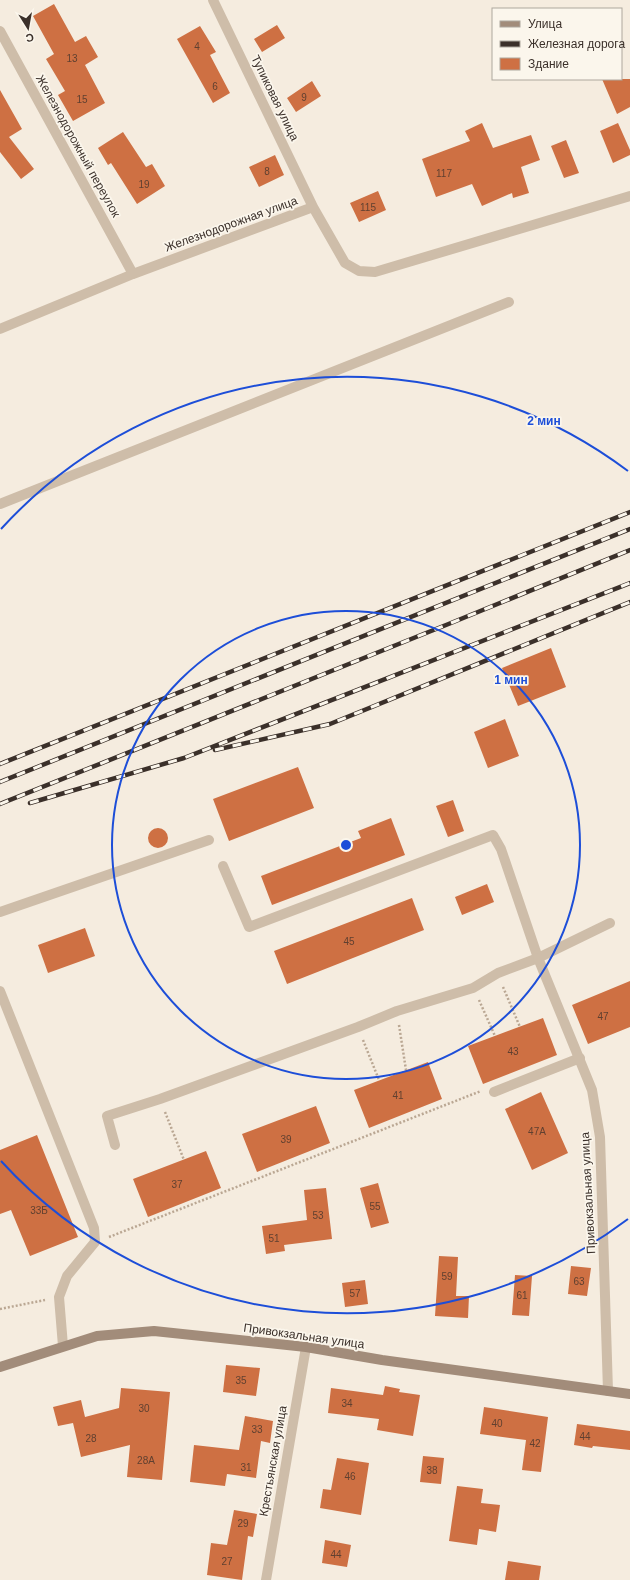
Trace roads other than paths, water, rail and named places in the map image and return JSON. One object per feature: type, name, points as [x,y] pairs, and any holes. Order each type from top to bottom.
[{"type":"main road","name":"Привокзальная улица","points":[[0,1366],[97,1336],[154,1331],[306,1347],[382,1360],[630,1394]]},
{"type":"street","name":"Тупиковая улица","points":[[213,0],[313,207]]},
{"type":"street","name":"Железнодорожный переулок","points":[[0,31],[133,274]]},
{"type":"street","name":"Железнодорожная улица","points":[[0,329],[133,274],[313,207],[345,263],[359,271],[375,272],[630,196]]},
{"type":"street","points":[[0,504],[509,302]]},
{"type":"street","name":"Привокзальная улица","points":[[223,866],[248,927],[493,835],[500,849],[538,958],[592,1090],[600,1137],[608,1390]]},
{"type":"street","points":[[0,912],[209,840]]},
{"type":"street","points":[[115,1145],[107,1116],[160,1099],[358,1027],[397,1011],[473,988],[498,974],[538,958],[610,923]]},
{"type":"street","points":[[0,991],[94,1228],[96,1242],[67,1276],[59,1297],[64,1346]]},
{"type":"street","points":[[494,1092],[580,1058]]},
{"type":"street","name":"Крестьянская улица","points":[[266,1580],[306,1347]]},
{"type":"railway","points":[[0,764],[630,512]]},
{"type":"railway","points":[[0,782],[630,529]]},
{"type":"railway","points":[[0,804],[630,550]]},
{"type":"railway","points":[[30,803],[184,758],[630,583]]},
{"type":"railway","points":[[215,750],[330,724],[630,602]]}]
